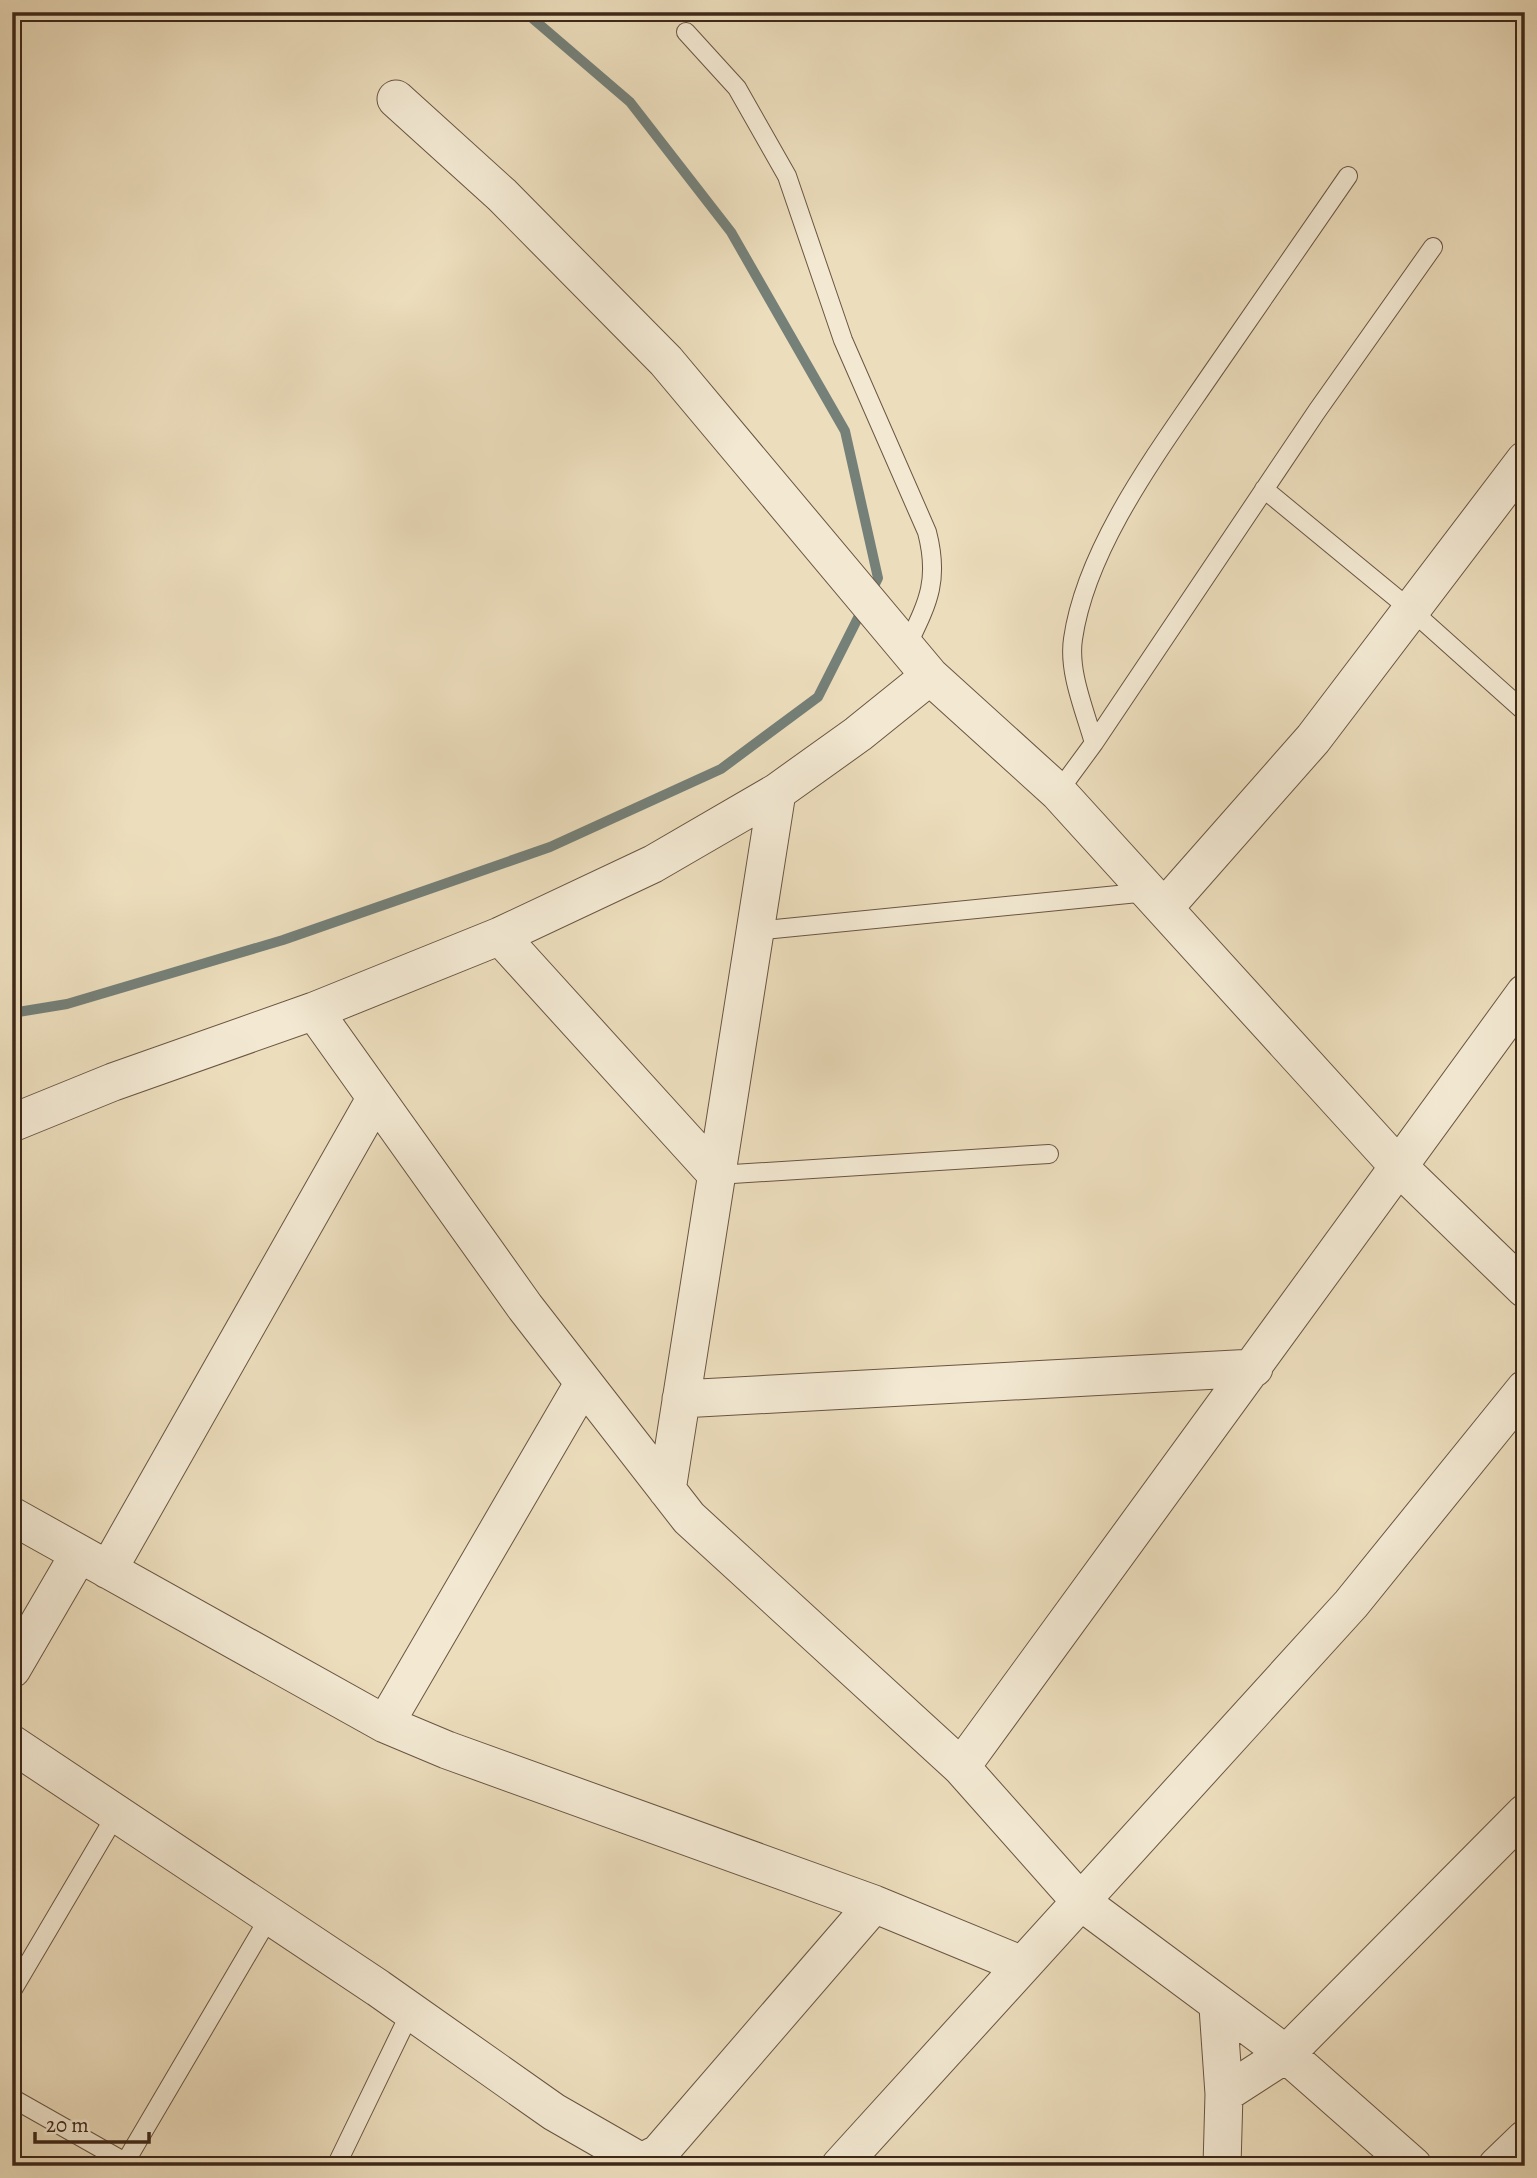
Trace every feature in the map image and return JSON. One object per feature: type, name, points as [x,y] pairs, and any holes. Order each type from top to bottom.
[{"type":"street","points":[[397,99],[502,195],[666,361],[930,676],[1058,792],[1399,1167],[1525,1289]]},
{"type":"street","points":[[1158,900],[1313,739],[1525,460]]},
{"type":"street","points":[[12,1123],[113,1082],[314,1012],[500,936],[653,864],[778,792],[859,734],[930,676]]},
{"type":"street","points":[[667,1490],[778,792]]},
{"type":"street","points":[[500,936],[716,1175]]},
{"type":"street","points":[[961,1767],[1525,993]]},
{"type":"street","points":[[314,1012],[583,1384],[699,1527],[961,1767],[1080,1901],[1218,2007],[1286,2054],[1413,2166]]},
{"type":"street","points":[[12,1669],[93,1562],[375,1099]]},
{"type":"street","points":[[681,1399],[1254,1368]]},
{"type":"street","points":[[385,1724],[583,1384]]},
{"type":"street","points":[[840,2166],[1352,1604],[1525,1390]]},
{"type":"street","points":[[12,1516],[385,1724],[447,1750],[874,1904],[1022,1965]]},
{"type":"street","points":[[12,1744],[271,1916],[574,2124],[624,2154],[646,2160],[665,2146],[874,1904]]},
{"type":"street","points":[[1224,2094],[1286,2054],[1525,1813]]},
{"type":"street","points":[[1218,2007],[1224,2094],[1222,2166]]},
{"type":"street","points":[[1497,2166],[1525,2139]]},
{"type":"lane","points":[[686,32],[737,88],[788,176],[843,340],[927,532],[933,557],[931,596],[906,648]]},
{"type":"lane","points":[[1094,743],[1078,689],[1072,643],[1081,597],[1098,552],[1178,422],[1348,176]]},
{"type":"lane","points":[[1058,792],[1433,247]]},
{"type":"lane","points":[[1264,489],[1411,610],[1525,712]]},
{"type":"lane","points":[[755,931],[1158,900]]},
{"type":"lane","points":[[716,1175],[1049,1154]]},
{"type":"lane","points":[[12,1991],[117,1813]]},
{"type":"lane","points":[[12,2098],[124,2164],[271,1916]]},
{"type":"lane","points":[[336,2166],[411,2011]]},
{"type":"waterway","points":[[525,12],[630,102],[731,232],[845,431],[878,578],[870,594]]},
{"type":"waterway","points":[[12,1013],[67,1004],[283,940],[550,847],[721,769],[818,697],[863,608]]}]
